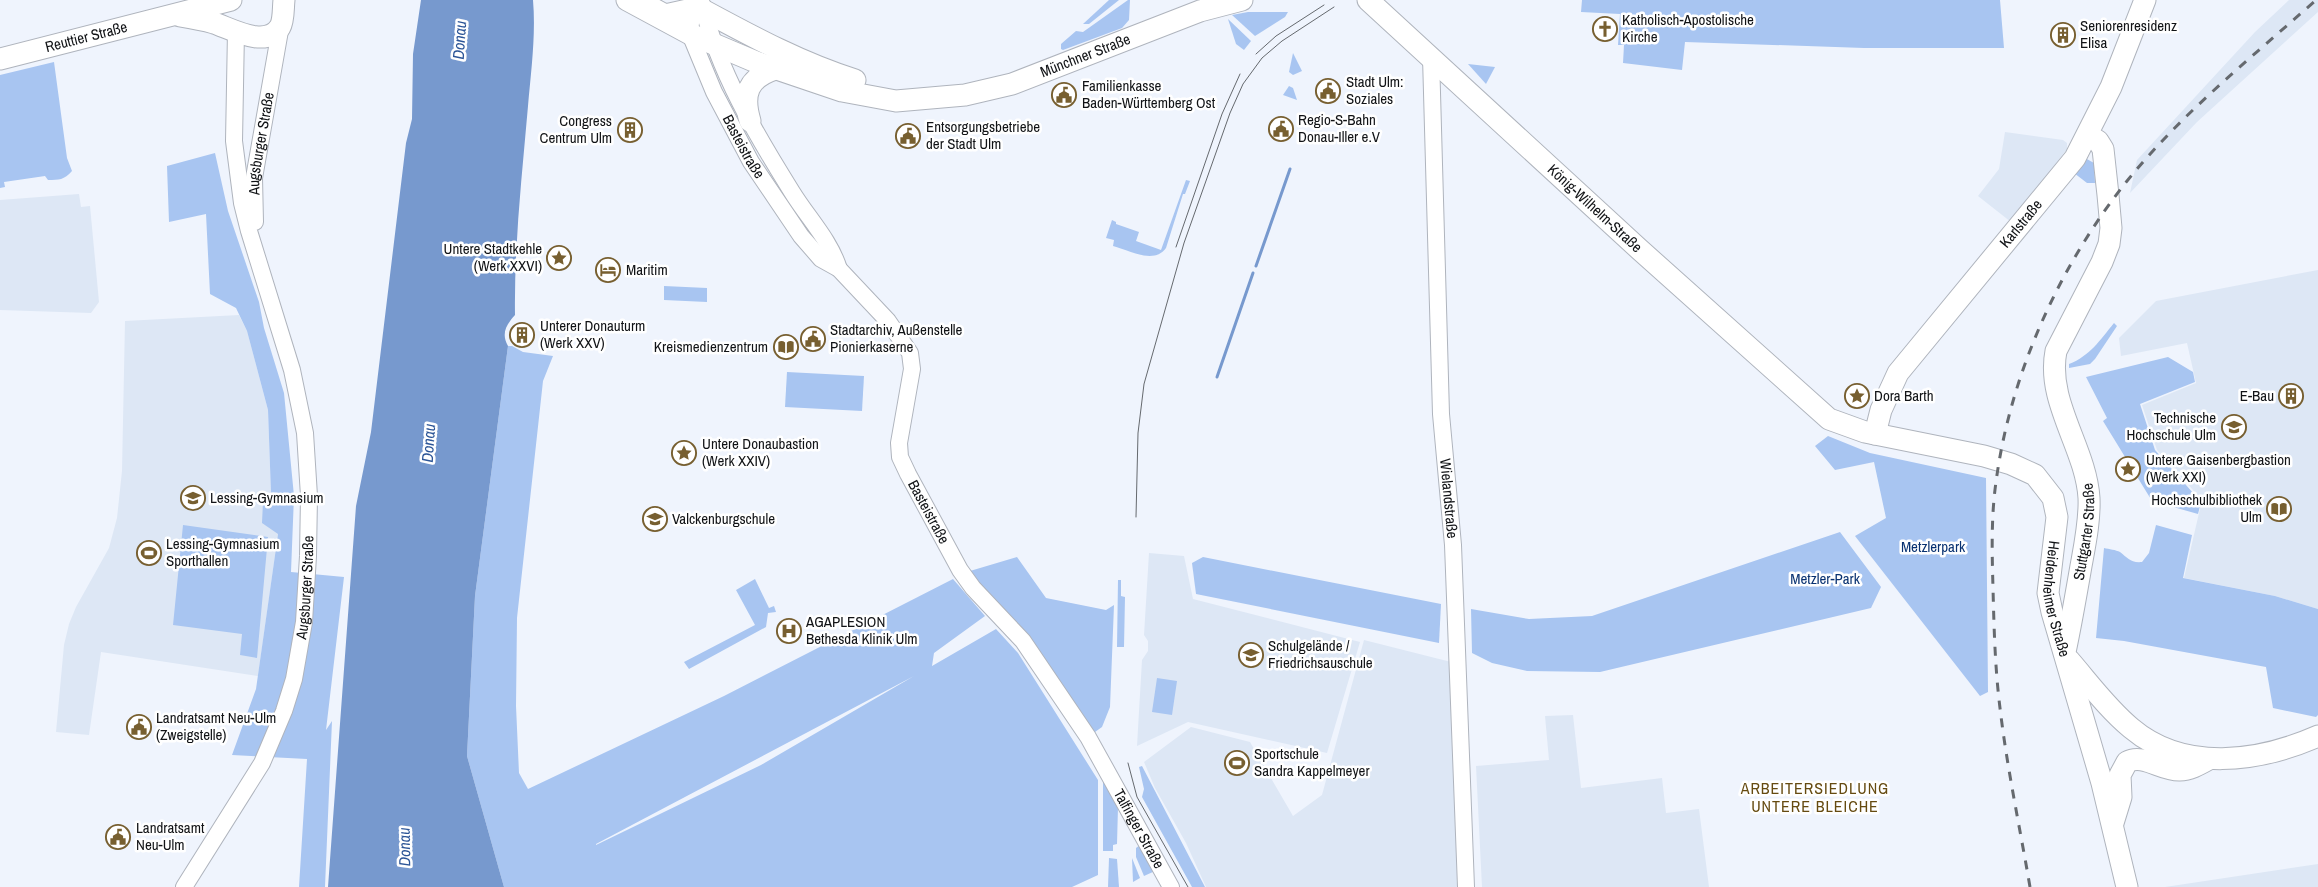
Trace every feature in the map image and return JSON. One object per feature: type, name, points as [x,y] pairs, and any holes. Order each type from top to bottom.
[{"type":"main road","name":"Reuttier Straße","points":[[0,59],[232,0]]},
{"type":"main road","points":[[236,31],[238,0]]},
{"type":"main road","name":"Münchner Straße","points":[[627,0],[710,47],[775,69],[866,90],[926,98],[965,95],[1012,84],[1200,11],[1242,0]]},
{"type":"main road","points":[[639,0],[665,15],[697,5]]},
{"type":"main road","name":"König-Wilhelm-Straße","points":[[1368,0],[1628,240],[1742,340],[1822,414],[1839,424],[1875,434]]},
{"type":"main road","name":"Karlstraße","points":[[1875,434],[1883,405],[1898,374],[2037,207],[2075,158],[2111,87],[2145,0]]},
{"type":"main road","name":"Münchner Straße","points":[[697,5],[757,40],[844,84]]},
{"type":"main road","name":"Reuttier Straße","points":[[172,15],[200,19],[260,37],[270,35],[281,8]]},
{"type":"main road","points":[[750,121],[746,100],[749,87],[762,73],[775,69]]},
{"type":"main road","name":"Stuttgarter Straße","points":[[2064,654],[2086,540],[2089,498],[2085,477],[2053,373],[2056,351],[2102,262],[2109,244],[2111,228],[2102,149],[2098,141],[2088,135]]},
{"type":"main road","name":"Heidenheimer Straße","points":[[1875,434],[1984,456],[2025,470],[2042,481],[2052,498],[2057,518],[2048,593],[2113,824],[2127,887]]},
{"type":"main road","points":[[2064,654],[2118,716],[2147,740],[2176,753],[2210,758],[2268,753],[2318,736]]},
{"type":"main road","points":[[2113,824],[2121,797],[2120,775],[2127,762],[2136,758],[2178,771],[2194,767],[2210,758]]},
{"type":"street","points":[[690,34],[697,5]]},
{"type":"street","name":"Basteistraße","points":[[697,5],[710,47],[720,105],[765,184],[818,255],[839,269],[888,321],[910,353],[912,369],[899,443],[900,456],[911,480],[960,570],[973,588],[1023,641],[1088,737],[1108,772]]},
{"type":"street","name":"Augsburger Straße","points":[[260,264],[254,210],[254,178],[281,8]]},
{"type":"street","name":"Augsburger Straße","points":[[184,887],[262,763],[284,712],[294,679],[304,622],[309,496],[305,433],[292,370],[242,204],[234,141],[236,31]]},
{"type":"street","points":[[710,47],[727,35],[757,40]]},
{"type":"street","name":"Basteistraße","points":[[710,47],[750,121],[794,195],[833,250],[839,269]]},
{"type":"street","name":"Wielandstraße","points":[[1431,57],[1440,394],[1453,544],[1466,887]]},
{"type":"street","points":[[1433,110],[1441,93],[1454,78]]},
{"type":"street","name":"Talfinger Straße","points":[[1108,772],[1171,887]]},
{"type":"shaded area","points":[[2289,0],[2318,0],[2318,12],[2197,122],[2130,193],[2137,160],[2255,32]]},
{"type":"shaded area","points":[[2005,132],[2063,140],[2067,143],[2067,149],[2011,222],[1978,196],[1999,169]]},
{"type":"shaded area","points":[[79,194],[81,207],[90,206],[99,302],[91,313],[0,310],[0,200]]},
{"type":"shaded area","name":"Technische Hochschule Ulm","points":[[2318,270],[2318,609],[2275,596],[2184,578],[2202,500],[2157,450],[2142,405],[2196,383],[2187,343],[2121,356],[2119,338],[2156,301]]},
{"type":"shaded area","name":"Lessing-Gymnasium","points":[[239,315],[247,331],[268,410],[271,494],[278,534],[258,676],[101,652],[89,735],[56,732],[64,645],[69,624],[76,607],[109,548],[117,518],[122,471],[125,321]]},
{"type":"shaded area","name":"Schulgelände / Friedrichsauschule","points":[[1149,553],[1184,556],[1193,599],[1360,642],[1327,753],[1188,722],[1137,746],[1142,660],[1148,651],[1148,641],[1144,635]]},
{"type":"shaded area","points":[[1364,640],[1455,663],[1457,887],[1206,887],[1186,843],[1155,788],[1144,762],[1191,727],[1250,742],[1293,816],[1322,795]]},
{"type":"shaded area","points":[[1573,715],[1581,788],[1662,778],[1666,813],[1699,809],[1709,887],[1482,887],[1476,766],[1549,760],[1545,716]]},
{"type":"shaded area","points":[[2318,864],[2318,887],[2165,887]]},
{"type":"green space","points":[[1109,0],[1119,0],[1089,24],[1083,24]]},
{"type":"green space","points":[[1130,0],[1129,20],[1122,28],[1063,50],[1061,49],[1061,44],[1076,31],[1083,32]]},
{"type":"green space","points":[[1582,0],[2000,0],[2004,48],[1864,48],[1685,42],[1682,70],[1623,63],[1624,45],[1618,45],[1620,14],[1581,12]]},
{"type":"green space","points":[[1248,12],[1288,12],[1285,17],[1255,36],[1232,15]]},
{"type":"green space","points":[[1228,19],[1251,41],[1244,50],[1236,44]]},
{"type":"green space","points":[[1293,53],[1302,71],[1293,75],[1289,72]]},
{"type":"green space","points":[[54,62],[67,158],[72,171],[61,179],[48,180],[45,176],[4,182],[5,187],[0,188],[0,75]]},
{"type":"green space","points":[[1468,64],[1495,67],[1486,84]]},
{"type":"green space","points":[[1289,86],[1293,88],[1297,100],[1283,95]]},
{"type":"green space","points":[[215,153],[228,211],[259,302],[264,328],[284,393],[294,496],[291,572],[344,577],[326,730],[332,721],[325,887],[299,887],[307,759],[232,755],[256,689],[278,534],[262,523],[263,502],[271,494],[268,410],[247,331],[236,308],[210,294],[206,214],[169,222],[167,166]]},
{"type":"green space","points":[[2085,158],[2094,163],[2095,183],[2087,183],[2074,173]]},
{"type":"green space","points":[[1186,180],[1190,181],[1185,194],[1183,194],[1166,248],[1161,253],[1148,256],[1141,255],[1113,246],[1114,240],[1106,238],[1112,220],[1116,224],[1139,232],[1136,241],[1161,250]]},
{"type":"green space","points":[[664,286],[707,288],[707,302],[664,300]]},
{"type":"green space","points":[[2114,323],[2117,326],[2090,364],[2069,368],[2069,364],[2083,357],[2094,347]]},
{"type":"green space","points":[[508,346],[512,346],[523,352],[553,356],[543,381],[517,618],[516,706],[519,773],[528,789],[724,696],[953,579],[985,616],[934,653],[932,666],[996,629],[1018,653],[1098,780],[1098,875],[1072,887],[504,887],[467,756],[475,596]],"holes":[[[914,676],[761,765],[596,845]]]},
{"type":"green space","points":[[2168,357],[2193,372],[2195,382],[2140,404],[2155,450],[2201,502],[2198,514],[2152,501],[2103,421],[2107,418],[2086,377]]},
{"type":"green space","points":[[787,372],[864,376],[862,411],[785,407]]},
{"type":"green space","name":"Metzlerpark","points":[[1828,436],[1870,453],[1986,478],[1988,692],[1980,696],[1855,536],[1886,518],[1874,462],[1835,470],[1815,446]]},
{"type":"green space","points":[[183,525],[268,537],[257,658],[240,655],[242,634],[173,625]]},
{"type":"green space","points":[[2156,525],[2192,535],[2183,578],[2275,596],[2318,609],[2318,715],[2316,717],[2273,708],[2266,667],[2124,641],[2096,638],[2104,548],[2120,552],[2132,561],[2142,562],[2149,553]]},
{"type":"green space","name":"Metzler-Park","points":[[1840,532],[1881,587],[1871,608],[1600,672],[1527,671],[1492,663],[1472,653],[1471,609],[1529,619],[1592,616]]},
{"type":"green space","points":[[1017,557],[1046,598],[1106,610],[1114,605],[1110,707],[1102,727],[1088,737],[970,571]]},
{"type":"green space","points":[[1203,557],[1441,604],[1439,643],[1196,594],[1192,563]]},
{"type":"green space","points":[[755,579],[769,608],[774,606],[776,612],[768,613],[766,627],[689,669],[684,662],[755,625],[736,590]]},
{"type":"green space","points":[[1118,580],[1121,580],[1121,596],[1125,597],[1124,647],[1117,647]]},
{"type":"green space","points":[[1157,678],[1177,681],[1172,715],[1152,712]]},
{"type":"green space","points":[[1142,766],[1205,887],[1192,887],[1142,797],[1144,789],[1139,767]]},
{"type":"green space","points":[[1103,777],[1118,807],[1117,844],[1113,845],[1113,851],[1103,851]]},
{"type":"green space","points":[[1140,845],[1155,871],[1144,876],[1136,857],[1136,848]]},
{"type":"green space","points":[[1109,858],[1117,859],[1119,887],[1108,887]]},
{"type":"green space","points":[[1132,858],[1140,878],[1133,882]]},
{"type":"water","name":"Donau","points":[[421,0],[533,0],[534,40],[517,237],[515,315],[509,322],[505,334],[508,346],[475,596],[467,756],[504,887],[328,887],[356,506],[371,432],[406,143],[412,119],[413,54]]},
{"type":"waterway","points":[[1256,266],[1290,169]]},
{"type":"waterway","points":[[1217,377],[1253,273]]},
{"type":"tram line","points":[[1256,54],[1276,36],[1324,5]]},
{"type":"tram line","points":[[1136,517],[1138,433],[1144,384],[1184,243],[1230,113],[1243,84],[1262,58],[1282,41],[1334,7]]},
{"type":"tram line","points":[[1176,247],[1222,114],[1240,74]]},
{"type":"tram line","points":[[1128,763],[1137,797],[1188,887]]},
{"type":"railway","points":[[2030,887],[2003,730],[1994,633],[1993,508],[2003,442],[2013,402],[2041,323],[2059,285],[2102,214],[2148,156],[2171,132],[2242,65],[2316,0]]},
{"type":"place","name":"Katholisch-Apostolische Kirche","points":[[1605,29]]},
{"type":"place","name":"Seniorenresidenz Elisa","points":[[2063,35]]},
{"type":"place","name":"Stadt Ulm: Soziales","points":[[1328,91]]},
{"type":"place","name":"Familienkasse Baden-Württemberg Ost","points":[[1064,95]]},
{"type":"place","name":"Regio-S-Bahn Donau-Iller e.V","points":[[1281,129]]},
{"type":"place","name":"Congress Centrum Ulm","points":[[630,130]]},
{"type":"place","name":"Entsorgungsbetriebe der Stadt Ulm","points":[[908,136]]},
{"type":"place","name":"Untere Stadtkehle (Werk XXVI)","points":[[559,258]]},
{"type":"place","name":"Maritim","points":[[608,270]]},
{"type":"place","name":"Unterer Donauturm (Werk XXV)","points":[[522,335]]},
{"type":"place","name":"Stadtarchiv, Außenstelle Pionierkaserne","points":[[813,339]]},
{"type":"place","name":"Kreismedienzentrum","points":[[786,347]]},
{"type":"place","name":"Dora Barth","points":[[1857,396]]},
{"type":"place","name":"E-Bau","points":[[2291,396]]},
{"type":"place","name":"Technische Hochschule Ulm","points":[[2234,427]]},
{"type":"place","name":"Untere Donaubastion (Werk XXIV)","points":[[684,453]]},
{"type":"place","name":"Untere Gaisenbergbastion (Werk XXI)","points":[[2128,469]]},
{"type":"place","name":"Lessing-Gymnasium","points":[[193,498]]},
{"type":"place","name":"Hochschulbibliothek Ulm","points":[[2279,509]]},
{"type":"place","name":"Valckenburgschule","points":[[655,519]]},
{"type":"place","name":"Lessing-Gymnasium Sporthallen","points":[[149,553]]},
{"type":"place","name":"AGAPLESION Bethesda Klinik Ulm","points":[[789,631]]},
{"type":"place","name":"Schulgelände / Friedrichsauschule","points":[[1251,655]]},
{"type":"place","name":"Landratsamt Neu-Ulm (Zweigstelle)","points":[[139,727]]},
{"type":"place","name":"Sportschule Sandra Kappelmeyer","points":[[1237,763]]},
{"type":"place","name":"Landratsamt Neu-Ulm","points":[[118,837]]},
{"type":"district","name":"ARBEITERSIEDLUNG UNTERE BLEICHE","points":[[1815,797]]}]
